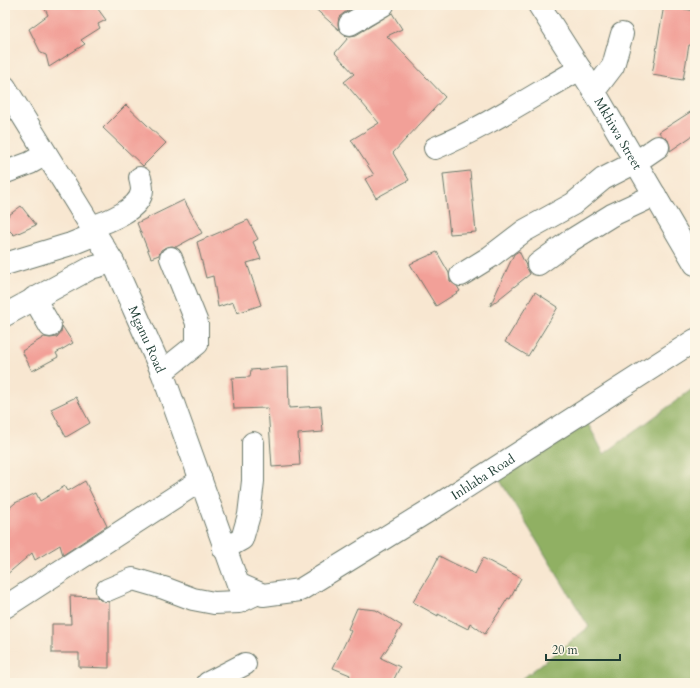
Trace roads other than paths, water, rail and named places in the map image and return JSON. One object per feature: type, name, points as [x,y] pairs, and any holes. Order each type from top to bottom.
[{"type":"street","points":[[350,24],[383,5]]},
{"type":"street","name":"Mkhiwa Street","points":[[540,5],[594,91],[655,195],[693,254]]},
{"type":"street","points":[[594,91],[613,66],[622,34]]},
{"type":"street","points":[[435,148],[457,139],[507,112],[580,69]]},
{"type":"street","name":"Mganu Road","points":[[5,88],[113,262],[162,372],[224,549],[238,584],[260,594]]},
{"type":"street","points":[[461,275],[490,257],[524,231],[573,204],[603,179],[636,162],[658,146]]},
{"type":"street","points":[[6,172],[30,163],[46,154]]},
{"type":"street","points":[[5,264],[52,250],[116,217],[137,203],[142,191],[140,178]]},
{"type":"street","points":[[538,264],[570,241],[612,215],[655,195]]},
{"type":"street","points":[[162,372],[197,344],[197,323],[171,258]]},
{"type":"street","points":[[5,315],[91,268],[113,262]]},
{"type":"street","points":[[34,298],[50,326]]},
{"type":"street","name":"Inhlaba Road","points":[[260,594],[300,590],[438,505],[695,340]]},
{"type":"street","points":[[224,549],[242,539],[249,515],[253,481],[253,443]]},
{"type":"street","points":[[5,607],[201,480]]},
{"type":"street","points":[[107,590],[133,579],[164,588],[193,599],[214,603],[239,602],[260,594]]},
{"type":"street","points":[[208,683],[245,664]]}]
